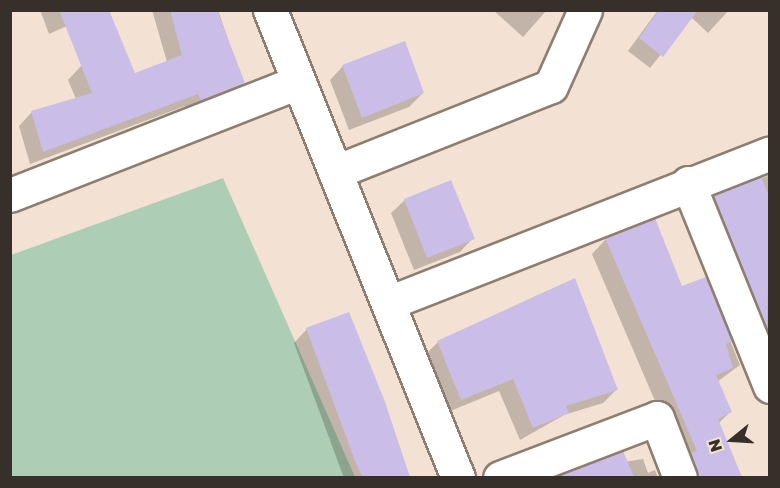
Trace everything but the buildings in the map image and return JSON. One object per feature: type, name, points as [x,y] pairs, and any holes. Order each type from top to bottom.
[{"type":"street","points":[[270,10],[458,477]]},
{"type":"street","points":[[335,172],[551,86],[585,10]]},
{"type":"street","points":[[10,195],[299,82]]},
{"type":"street","points":[[388,303],[688,183],[770,153]]},
{"type":"street","points":[[688,183],[770,386]]},
{"type":"street","points":[[500,477],[657,418],[680,477]]},
{"type":"green space","points":[[223,178],[355,477],[11,477],[11,255]]}]
